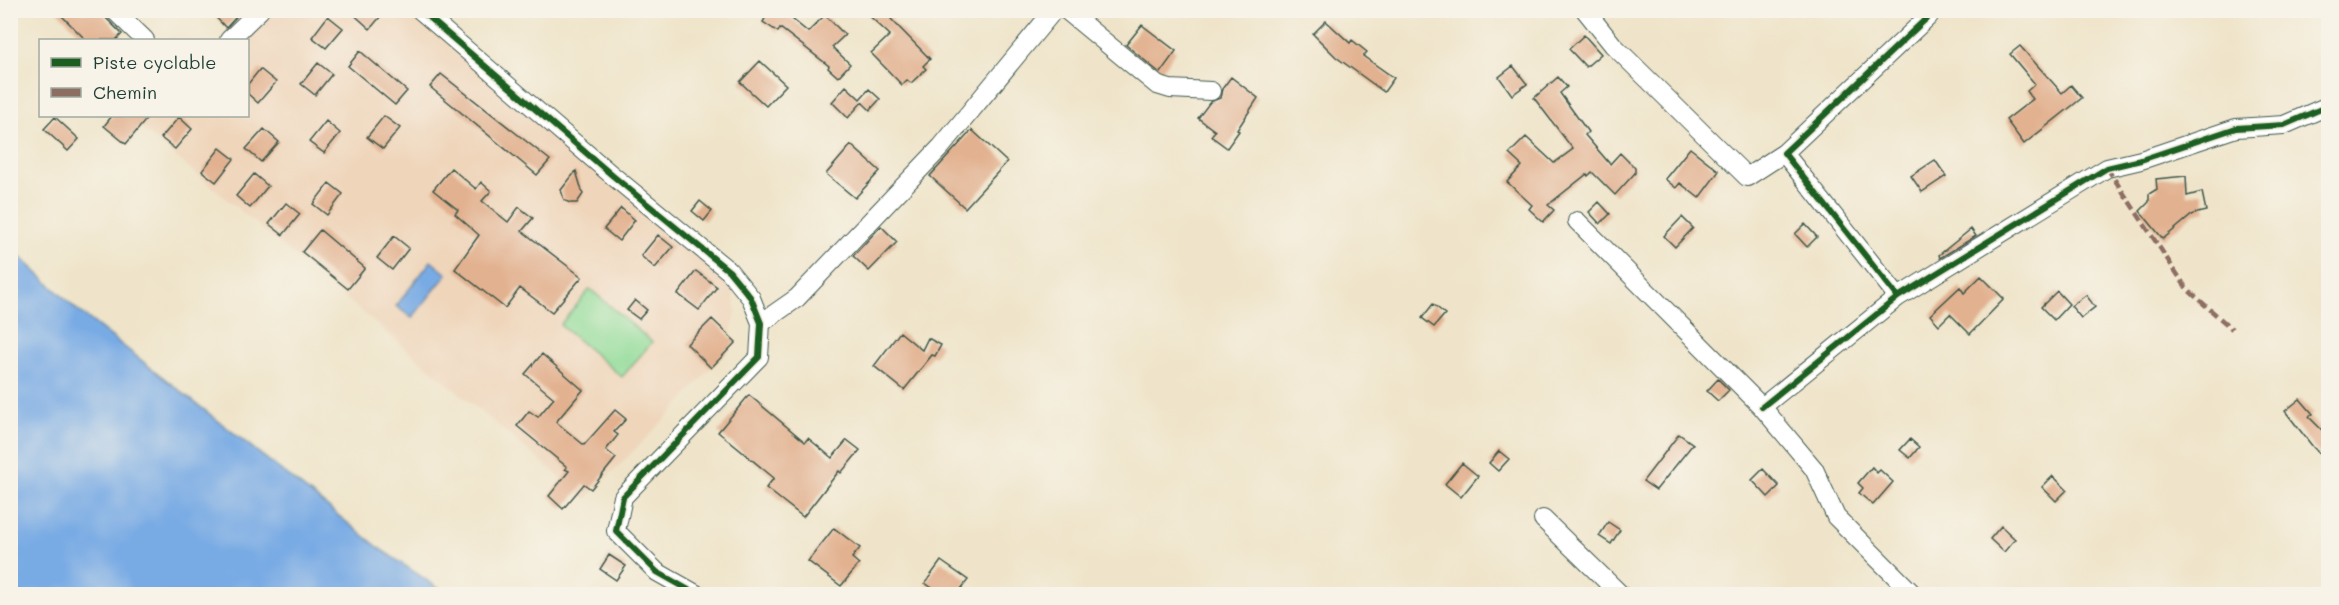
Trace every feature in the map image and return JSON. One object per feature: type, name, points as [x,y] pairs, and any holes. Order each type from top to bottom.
[{"type":"street","points":[[114,10],[143,39]]},
{"type":"street","points":[[230,39],[260,10]]},
{"type":"street","points":[[420,10],[613,176],[729,271],[751,298],[761,323],[759,357],[623,497],[616,531],[657,572],[696,594]]},
{"type":"street","points":[[761,323],[797,298],[941,147],[1054,10]]},
{"type":"street","points":[[1066,10],[1156,85],[1170,89],[1211,91]]},
{"type":"street","points":[[1585,10],[1613,45],[1747,177],[1784,153],[1929,16],[1924,10]]},
{"type":"street","points":[[1762,407],[1898,297],[2107,168],[2141,160],[2236,128],[2284,125],[2328,106]]},
{"type":"street","points":[[1784,153],[1898,297]]},
{"type":"street","points":[[1576,221],[1762,407],[1814,469],[1836,517],[1912,594]]},
{"type":"street","points":[[1543,519],[1620,594]]},
{"type":"shaded area","points":[[276,11],[420,11],[613,176],[675,242],[729,271],[736,311],[728,347],[680,404],[586,499],[139,126],[152,117],[249,117],[249,39],[246,39]]},
{"type":"green space","points":[[590,289],[652,342],[622,377],[560,325]]},
{"type":"water","points":[[11,248],[75,308],[382,550],[447,594],[11,594]]},
{"type":"water","points":[[431,261],[447,274],[412,318],[396,306]]},
{"type":"building","points":[[56,10],[103,10],[106,18],[122,34],[117,39],[85,39]]},
{"type":"building","points":[[209,10],[230,10],[236,17],[226,28]]},
{"type":"building","points":[[349,10],[386,10],[370,29]]},
{"type":"building","points":[[770,10],[781,10],[808,32],[825,15],[845,35],[832,47],[850,64],[838,77],[828,68],[829,66],[780,28],[778,32],[763,22]]},
{"type":"building","points":[[863,10],[899,10],[891,19],[930,59],[923,66],[926,69],[911,83],[907,80],[902,85],[871,53],[890,35]]},
{"type":"building","points":[[328,16],[343,28],[326,48],[312,37]]},
{"type":"building","points":[[1326,21],[1350,43],[1352,40],[1367,52],[1363,56],[1394,78],[1384,92],[1336,57],[1313,34]]},
{"type":"building","points":[[1142,25],[1176,51],[1160,73],[1126,45]]},
{"type":"building","points":[[1584,35],[1601,54],[1586,67],[1569,49]]},
{"type":"building","points":[[2020,46],[2062,93],[2071,85],[2082,98],[2024,144],[2006,120],[2033,99],[2027,91],[2035,84],[2010,54]]},
{"type":"building","points":[[360,51],[407,91],[395,105],[348,66]]},
{"type":"building","points":[[760,61],[786,85],[766,106],[740,82]]},
{"type":"building","points":[[318,63],[332,74],[315,95],[301,84]]},
{"type":"building","points":[[1513,66],[1527,84],[1512,95],[1499,77]]},
{"type":"building","points":[[260,69],[276,82],[258,103],[249,95],[249,83]]},
{"type":"building","points":[[441,74],[550,160],[537,175],[430,87]]},
{"type":"building","points":[[1231,77],[1258,98],[1227,148],[1211,136],[1215,131],[1198,118],[1210,102],[1220,98],[1222,89]]},
{"type":"building","points":[[1558,77],[1567,87],[1560,93],[1588,132],[1585,135],[1610,164],[1620,153],[1635,168],[1635,173],[1615,195],[1592,172],[1588,176],[1587,174],[1548,205],[1554,210],[1543,222],[1529,209],[1532,205],[1507,182],[1522,166],[1509,154],[1526,137],[1554,163],[1573,149],[1534,98]]},
{"type":"building","points":[[846,86],[860,99],[869,89],[880,99],[870,110],[862,102],[848,118],[832,102]]},
{"type":"building","points":[[384,116],[400,128],[383,149],[367,137]]},
{"type":"building","points":[[55,117],[79,139],[68,151],[44,129]]},
{"type":"building","points":[[111,117],[148,117],[126,144],[104,126]]},
{"type":"building","points":[[179,117],[192,129],[175,149],[161,138]]},
{"type":"building","points":[[326,121],[340,133],[324,153],[309,142]]},
{"type":"building","points":[[264,129],[279,142],[261,162],[246,149]]},
{"type":"building","points":[[972,130],[1007,162],[965,208],[930,176]]},
{"type":"building","points":[[851,145],[880,171],[855,198],[826,174]]},
{"type":"building","points":[[220,148],[234,159],[216,182],[202,171]]},
{"type":"building","points":[[1690,148],[1719,171],[1699,198],[1680,183],[1676,188],[1665,179]]},
{"type":"building","points":[[1935,160],[1946,176],[1922,192],[1911,176]]},
{"type":"building","points":[[451,168],[476,189],[481,182],[491,191],[482,201],[508,222],[519,207],[533,218],[522,231],[582,277],[552,312],[520,288],[505,308],[455,269],[479,235],[455,214],[458,210],[433,190]]},
{"type":"building","points":[[576,171],[583,194],[577,203],[570,203],[564,200],[561,190]]},
{"type":"building","points":[[254,174],[268,186],[250,208],[236,196]]},
{"type":"building","points":[[2186,176],[2187,196],[2202,192],[2206,211],[2193,214],[2163,239],[2140,211],[2149,202],[2149,194],[2157,189],[2156,179]]},
{"type":"building","points":[[329,183],[343,194],[327,215],[313,204]]},
{"type":"building","points":[[700,201],[712,211],[704,221],[692,211]]},
{"type":"building","points":[[1599,202],[1610,214],[1600,224],[1589,212]]},
{"type":"building","points":[[286,203],[300,214],[283,235],[269,224]]},
{"type":"building","points":[[621,208],[635,220],[619,241],[604,229]]},
{"type":"building","points":[[1682,217],[1693,228],[1675,247],[1664,236]]},
{"type":"building","points":[[1805,224],[1817,237],[1807,247],[1795,234]]},
{"type":"building","points":[[881,226],[897,242],[869,271],[853,256]]},
{"type":"building","points":[[1971,229],[1976,236],[1940,258],[1939,255]]},
{"type":"building","points":[[320,230],[365,268],[348,289],[302,252]]},
{"type":"building","points":[[658,235],[673,247],[655,268],[641,256]]},
{"type":"building","points":[[394,236],[409,248],[392,270],[377,258]]},
{"type":"building","points":[[696,271],[717,287],[699,310],[678,294]]},
{"type":"building","points":[[1981,276],[2004,299],[1970,334],[1950,314],[1939,325],[1930,315],[1960,287],[1964,293]]},
{"type":"building","points":[[2057,291],[2069,304],[2054,320],[2041,307]]},
{"type":"building","points":[[2086,295],[2095,307],[2081,318],[2071,306]]},
{"type":"building","points":[[635,300],[647,310],[639,319],[627,310]]},
{"type":"building","points":[[1433,304],[1445,314],[1434,327],[1422,318]]},
{"type":"building","points":[[712,319],[736,342],[711,368],[687,344]]},
{"type":"building","points":[[900,332],[922,350],[928,338],[941,345],[935,356],[932,355],[904,390],[874,366]]},
{"type":"building","points":[[542,354],[583,390],[556,422],[584,445],[615,410],[626,419],[614,432],[618,435],[606,450],[616,458],[591,489],[584,484],[563,509],[549,496],[569,471],[565,469],[567,467],[517,426],[529,411],[538,417],[554,398],[525,374]]},
{"type":"building","points":[[1718,379],[1729,390],[1718,401],[1707,391]]},
{"type":"building","points":[[749,395],[805,442],[808,438],[832,458],[847,440],[860,450],[841,473],[839,471],[803,517],[766,488],[774,478],[718,432]]},
{"type":"building","points":[[2300,399],[2313,414],[2309,417],[2328,436],[2328,462],[2285,411]]},
{"type":"building","points":[[1679,434],[1693,444],[1656,490],[1643,481]]},
{"type":"building","points":[[1910,439],[1919,447],[1910,458],[1900,450]]},
{"type":"building","points":[[1499,451],[1509,459],[1498,471],[1489,463]]},
{"type":"building","points":[[1462,463],[1478,476],[1461,497],[1445,484]]},
{"type":"building","points":[[1872,467],[1877,473],[1880,470],[1893,482],[1873,505],[1859,493],[1863,488],[1858,483]]},
{"type":"building","points":[[1763,469],[1779,486],[1768,497],[1752,480]]},
{"type":"building","points":[[2053,476],[2067,490],[2056,501],[2042,487]]},
{"type":"building","points":[[1608,522],[1620,530],[1611,544],[1599,536]]},
{"type":"building","points":[[2001,526],[2015,539],[2004,552],[1990,539]]},
{"type":"building","points":[[834,528],[860,548],[852,558],[859,564],[841,586],[808,561]]},
{"type":"building","points":[[609,555],[626,566],[616,580],[600,569]]},
{"type":"building","points":[[941,561],[968,580],[957,594],[941,594],[925,583]]},
{"type":"marked path","points":[[2107,168],[2187,289],[2232,329]]},
{"type":"cycle path","points":[[420,10],[613,176],[729,271],[751,298],[761,323],[759,357],[623,497],[616,531],[657,572],[696,594]]},
{"type":"cycle path","points":[[1762,407],[1898,297],[1784,153],[1929,16],[1924,10]]},
{"type":"cycle path","points":[[1898,297],[2107,168],[2141,160],[2236,128],[2284,125],[2328,106]]}]
